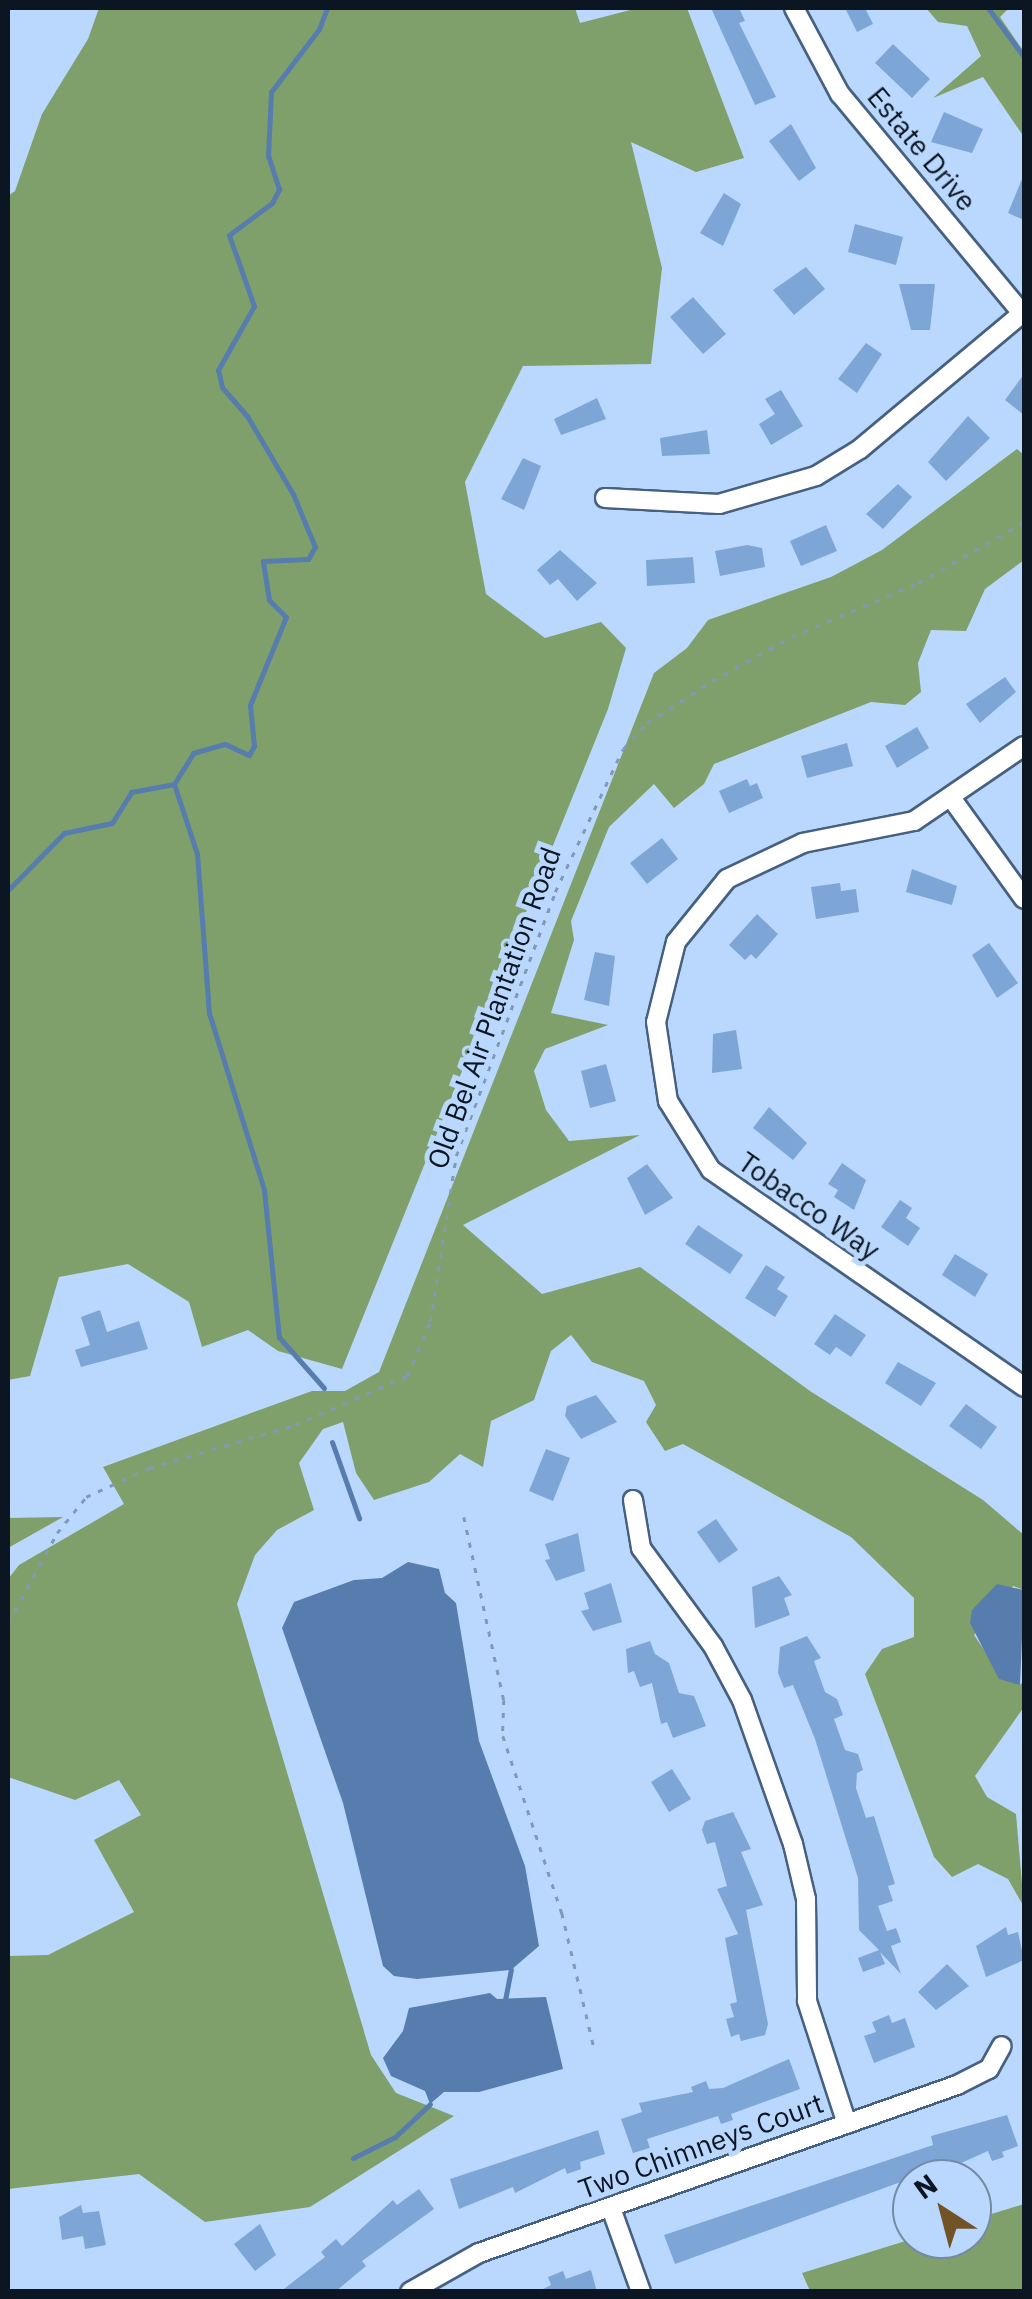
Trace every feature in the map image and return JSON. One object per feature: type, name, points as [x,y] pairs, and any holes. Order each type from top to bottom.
[{"type":"street","name":"Estate Drive","points":[[794,8],[840,94],[1024,314]]},
{"type":"street","points":[[605,498],[719,504],[816,476],[860,449],[1024,314]]},
{"type":"street","name":"Tobacco Way","points":[[1024,746],[952,799],[887,831],[770,854],[727,879],[690,919],[671,954],[659,994],[657,1047],[680,1129],[711,1170],[1024,1387]]},
{"type":"street","points":[[952,799],[1024,899]]},
{"type":"street","points":[[633,1500],[641,1548],[713,1646],[742,1700],[793,1844],[806,1899],[804,1978],[810,2020],[847,2124]]},
{"type":"street","name":"Two Chimneys Court","points":[[410,2292],[445,2267],[980,2075],[1002,2046]]},
{"type":"street","points":[[611,2208],[641,2292]]},
{"type":"path","name":"Old Bel Air Plantation Road","points":[[8,1622],[56,1533],[86,1496],[149,1468],[296,1425],[407,1376],[430,1322],[456,1156],[555,892],[623,749],[648,723],[712,680],[791,638],[918,583],[1024,522]]},
{"type":"path","points":[[464,1516],[504,1700],[503,1736],[562,1913],[594,2047]]},
{"type":"green space","points":[[99,8],[575,8],[580,23],[638,8],[687,8],[744,158],[696,172],[631,142],[662,268],[651,364],[523,366],[465,482],[486,594],[545,638],[601,622],[626,648],[608,709],[342,1369],[278,1351],[248,1330],[202,1347],[189,1302],[128,1264],[59,1277],[30,1376],[8,1380],[8,196],[15,191],[42,114],[88,39]]},
{"type":"green space","points":[[926,8],[1009,8],[1000,17],[1024,52],[1024,137],[983,77],[933,98],[981,56],[967,26],[938,22]]},
{"type":"green space","points":[[1017,449],[1024,455],[1024,560],[985,589],[966,631],[931,630],[918,663],[921,692],[905,705],[871,702],[714,764],[704,784],[674,808],[654,784],[609,827],[571,921],[574,940],[551,1013],[608,1025],[545,1049],[534,1071],[546,1110],[569,1141],[640,1135],[463,1225],[542,1294],[640,1267],[810,1391],[983,1500],[1024,1535],[1024,1590],[1013,1586],[974,1635],[989,1657],[1020,1685],[1024,1681],[1024,1707],[975,1776],[987,1797],[1016,1814],[1024,1907],[1008,1879],[978,1864],[952,1877],[934,1857],[865,1674],[882,1649],[914,1637],[914,1598],[851,1537],[683,1444],[665,1451],[646,1422],[656,1405],[644,1381],[592,1362],[571,1335],[551,1351],[534,1400],[491,1421],[483,1467],[460,1454],[429,1482],[374,1500],[356,1473],[343,1422],[323,1429],[299,1463],[314,1510],[277,1530],[255,1555],[237,1604],[371,2055],[396,2093],[454,2116],[310,2207],[205,2222],[139,2174],[8,2189],[8,1956],[48,1955],[134,1912],[94,1840],[141,1815],[119,1780],[75,1800],[8,1777],[8,1579],[19,1565],[124,1504],[103,1467],[312,1391],[345,1391],[379,1372],[654,673],[687,648],[708,620],[831,577],[882,550]]},
{"type":"green space","points":[[63,1517],[8,1548],[8,1518]]},
{"type":"green space","points":[[1024,2204],[1024,2291],[810,2291],[802,2273],[892,2245],[892,2259],[992,2259],[992,2214]]},
{"type":"water","points":[[408,1562],[439,1569],[445,1593],[456,1603],[479,1741],[525,1866],[539,1946],[511,1970],[417,1979],[394,1976],[383,1966],[343,1803],[282,1628],[294,1602],[354,1580],[382,1578]]},
{"type":"water","points":[[997,1584],[1024,1590],[1020,1685],[999,1679],[970,1623],[972,1610]]},
{"type":"water","points":[[490,1993],[497,1999],[546,1997],[563,2069],[479,2092],[444,2092],[430,2104],[425,2091],[391,2076],[383,2058],[403,2031],[409,2008]]},
{"type":"building","points":[[711,8],[739,8],[745,21],[739,23],[776,97],[755,105]]},
{"type":"building","points":[[845,8],[865,8],[873,24],[857,32]]},
{"type":"building","points":[[893,44],[930,79],[912,98],[875,63]]},
{"type":"building","points":[[944,112],[983,129],[972,153],[931,142]]},
{"type":"building","points":[[791,124],[816,168],[799,181],[769,141]]},
{"type":"building","points":[[1024,174],[1024,220],[1008,213]]},
{"type":"building","points":[[724,193],[741,204],[723,246],[700,233]]},
{"type":"building","points":[[855,224],[903,237],[896,265],[848,252]]},
{"type":"building","points":[[806,267],[825,289],[794,315],[773,290]]},
{"type":"building","points":[[899,284],[935,284],[930,330],[911,330]]},
{"type":"building","points":[[693,297],[726,334],[703,354],[670,317]]},
{"type":"building","points":[[866,343],[882,354],[857,393],[838,379]]},
{"type":"building","points":[[1024,374],[1024,415],[1005,400]]},
{"type":"building","points":[[781,390],[803,426],[771,445],[759,424],[775,414],[765,399]]},
{"type":"building","points":[[597,398],[606,419],[561,435],[554,419]]},
{"type":"building","points":[[968,416],[990,438],[946,481],[928,462]]},
{"type":"building","points":[[707,430],[710,454],[662,456],[660,438]]},
{"type":"building","points":[[523,458],[541,466],[524,510],[501,499]]},
{"type":"building","points":[[898,484],[912,497],[883,529],[866,514]]},
{"type":"building","points":[[826,525],[837,551],[801,566],[790,541]]},
{"type":"building","points":[[747,545],[762,548],[765,567],[720,576],[715,551]]},
{"type":"building","points":[[560,550],[597,583],[577,601],[558,579],[550,585],[537,570]]},
{"type":"building","points":[[693,557],[695,583],[647,586],[646,560]]},
{"type":"building","points":[[1005,677],[1016,692],[980,723],[966,704]]},
{"type":"building","points":[[917,727],[929,748],[897,768],[885,746]]},
{"type":"building","points":[[847,743],[853,766],[807,778],[801,756]]},
{"type":"building","points":[[747,779],[750,786],[757,783],[763,798],[729,813],[719,791]]},
{"type":"building","points":[[662,838],[678,859],[647,884],[630,863]]},
{"type":"building","points":[[912,869],[957,886],[952,905],[906,892]]},
{"type":"building","points":[[840,883],[841,891],[856,889],[859,912],[816,919],[811,887]]},
{"type":"building","points":[[757,914],[778,934],[756,959],[751,954],[745,960],[729,945]]},
{"type":"building","points":[[989,943],[1018,983],[997,998],[972,955]]},
{"type":"building","points":[[595,952],[615,956],[609,1006],[584,1000]]},
{"type":"building","points":[[736,1030],[742,1069],[712,1073],[713,1034]]},
{"type":"building","points":[[606,1064],[616,1101],[590,1108],[581,1071]]},
{"type":"building","points":[[769,1107],[807,1143],[793,1160],[753,1128]]},
{"type":"building","points":[[842,1163],[866,1180],[854,1210],[834,1197],[838,1190],[828,1184]]},
{"type":"building","points":[[647,1164],[673,1198],[645,1215],[627,1178]]},
{"type":"building","points":[[900,1200],[912,1208],[906,1218],[920,1228],[908,1246],[881,1227]]},
{"type":"building","points":[[698,1225],[743,1255],[730,1274],[685,1244]]},
{"type":"building","points":[[955,1254],[988,1274],[975,1297],[942,1275]]},
{"type":"building","points":[[766,1265],[785,1277],[777,1289],[788,1296],[775,1317],[745,1298]]},
{"type":"building","points":[[100,1310],[107,1332],[139,1321],[148,1349],[81,1367],[75,1350],[90,1345],[81,1317]]},
{"type":"building","points":[[835,1314],[866,1335],[851,1357],[836,1347],[830,1355],[814,1344]]},
{"type":"building","points":[[898,1362],[936,1383],[921,1406],[885,1383]]},
{"type":"building","points":[[596,1395],[617,1422],[581,1439],[565,1416],[567,1406]]},
{"type":"building","points":[[966,1404],[997,1427],[981,1449],[949,1426]]},
{"type":"building","points":[[546,1449],[570,1458],[553,1501],[529,1491]]},
{"type":"building","points":[[716,1519],[738,1550],[719,1563],[697,1532]]},
{"type":"building","points":[[578,1533],[585,1571],[556,1581],[545,1560],[550,1559],[545,1544]]},
{"type":"building","points":[[779,1576],[792,1595],[784,1598],[790,1615],[755,1628],[752,1587]]},
{"type":"building","points":[[611,1583],[622,1622],[593,1631],[581,1611],[589,1609],[584,1593]]},
{"type":"building","points":[[807,1636],[821,1658],[814,1661],[825,1692],[837,1699],[843,1715],[834,1719],[845,1750],[858,1754],[863,1770],[857,1773],[856,1788],[866,1818],[874,1816],[895,1884],[888,1886],[893,1901],[878,1906],[887,1931],[896,1928],[901,1942],[891,1946],[901,1974],[880,1952],[885,1964],[863,1972],[858,1958],[879,1950],[859,1930],[858,1878],[815,1739],[793,1685],[784,1688],[778,1673],[780,1647]]},
{"type":"building","points":[[650,1641],[655,1654],[669,1663],[679,1693],[694,1696],[706,1726],[673,1738],[667,1722],[661,1724],[652,1683],[640,1687],[634,1671],[628,1673],[626,1649]]},
{"type":"building","points":[[672,1769],[691,1799],[669,1812],[651,1782]]},
{"type":"building","points":[[733,1812],[751,1849],[741,1852],[763,1905],[746,1910],[768,2024],[765,2035],[741,2041],[739,2034],[731,2037],[726,2019],[734,2017],[730,2004],[737,2002],[725,1938],[738,1934],[717,1889],[727,1886],[715,1842],[707,1844],[702,1830],[705,1821]]},
{"type":"building","points":[[1006,1927],[1008,1935],[1018,1932],[1024,1960],[986,1977],[976,1946]]},
{"type":"building","points":[[947,1964],[969,1986],[936,2010],[918,1992]]},
{"type":"building","points":[[889,2015],[892,2023],[905,2018],[915,2047],[874,2063],[864,2036],[876,2032],[872,2022]]},
{"type":"building","points":[[789,2059],[800,2089],[731,2114],[733,2120],[721,2124],[718,2116],[647,2139],[650,2148],[633,2153],[621,2119],[642,2112],[639,2103],[693,2092],[691,2087],[706,2081],[709,2089],[723,2088]]},
{"type":"building","points":[[1007,2115],[1018,2146],[992,2161],[988,2151],[970,2159],[892,2159],[892,2185],[675,2264],[664,2235],[933,2145],[931,2136]]},
{"type":"building","points":[[598,2130],[605,2154],[580,2162],[581,2169],[567,2174],[565,2168],[515,2193],[513,2187],[459,2209],[450,2179]]},
{"type":"building","points":[[419,2189],[434,2209],[362,2261],[366,2266],[335,2292],[280,2292],[325,2257],[321,2252],[336,2239],[342,2246],[393,2200],[397,2205]]},
{"type":"building","points":[[81,2205],[83,2213],[99,2211],[106,2245],[85,2249],[83,2236],[62,2240],[59,2217]]},
{"type":"building","points":[[260,2224],[276,2255],[255,2271],[234,2244]]},
{"type":"building","points":[[591,2270],[597,2292],[537,2292],[551,2285],[548,2277],[563,2271],[566,2279]]},
{"type":"waterway","points":[[8,890],[64,833],[112,823],[131,792],[174,784],[193,753],[225,744],[249,755],[254,746],[250,705],[286,617],[269,600],[263,561],[308,559],[315,547],[293,494],[247,416],[222,387],[218,370],[254,306],[229,235],[272,203],[279,189],[268,156],[271,92],[319,29],[327,8]]},
{"type":"waterway","points":[[988,8],[1024,57]]},
{"type":"waterway","points":[[174,784],[197,854],[209,1013],[264,1190],[279,1337],[324,1388]]},
{"type":"waterway","points":[[332,1442],[359,1518]]},
{"type":"waterway","points":[[505,2000],[511,1970]]},
{"type":"waterway","points":[[353,2158],[395,2137],[430,2104]]}]
